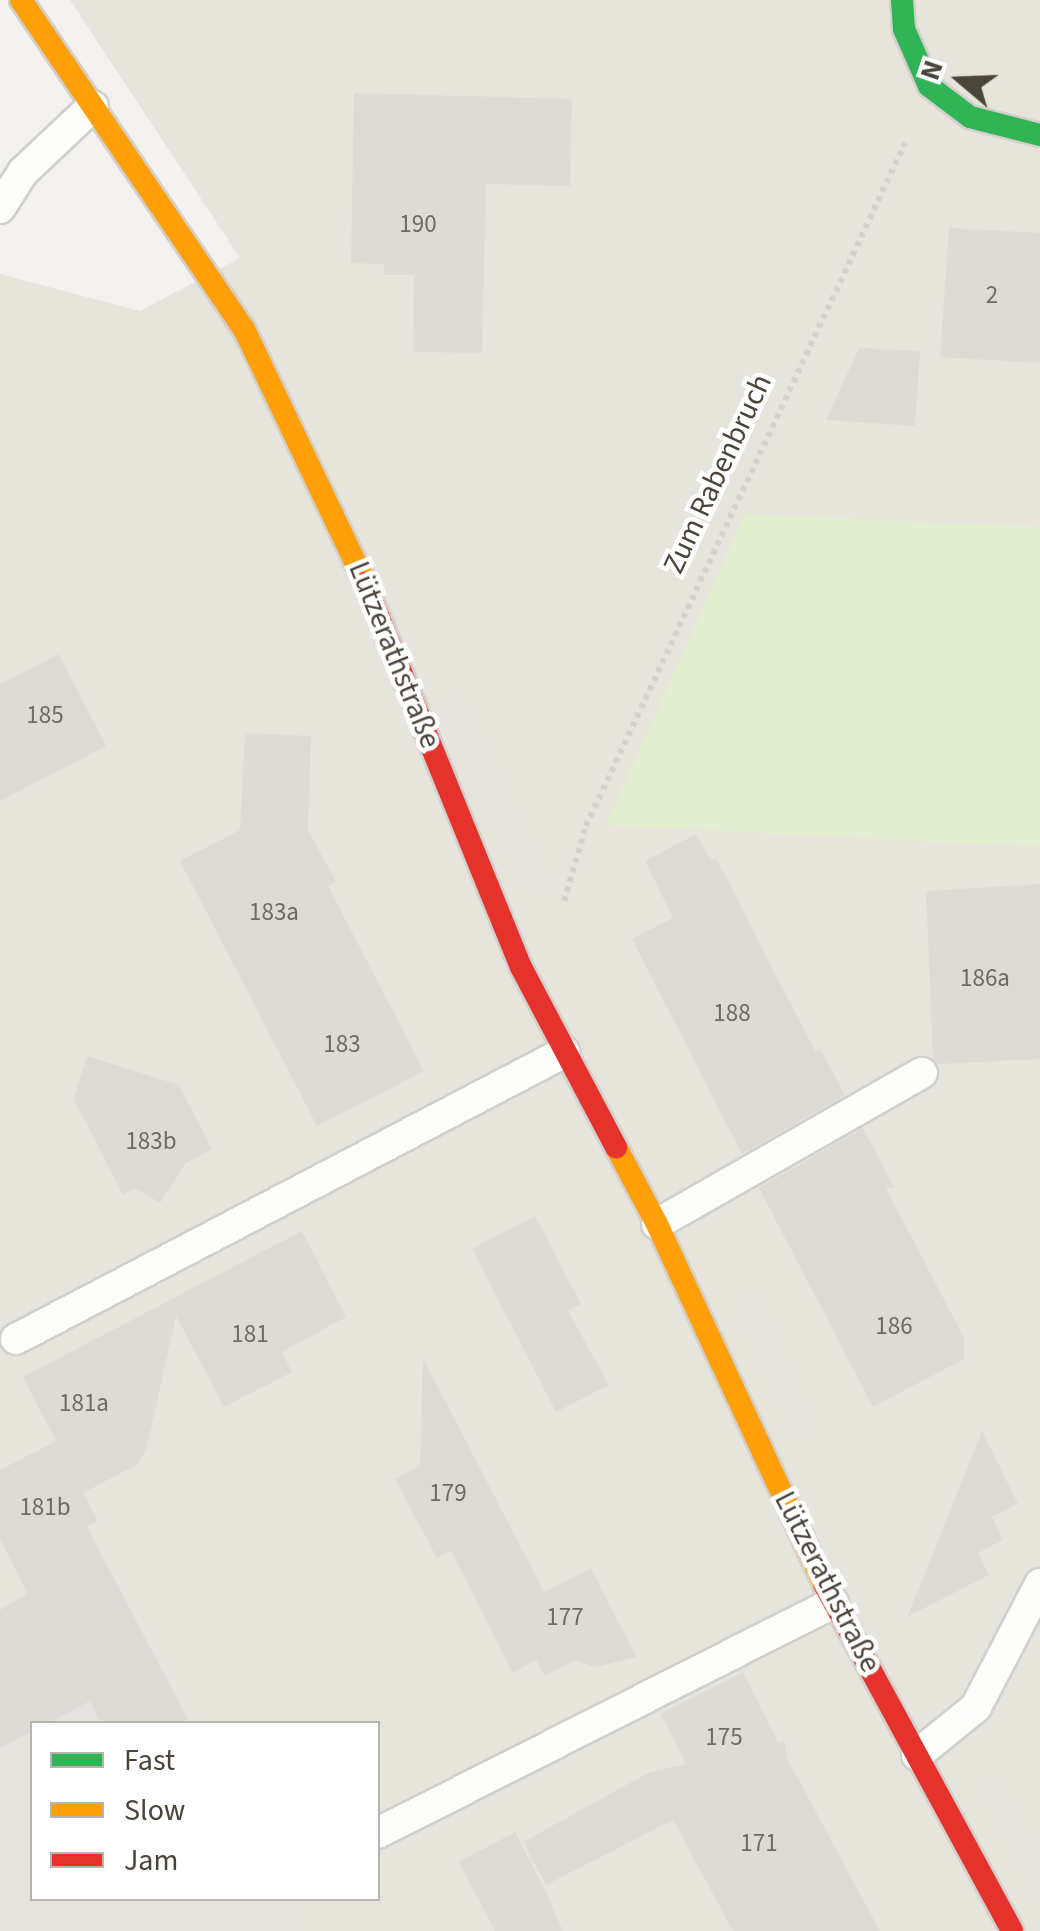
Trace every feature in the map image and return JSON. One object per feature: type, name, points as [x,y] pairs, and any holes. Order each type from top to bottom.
[{"type":"street","name":"Lützerathstraße","points":[[21,0],[244,329],[346,535],[521,968],[657,1224],[834,1603],[1012,1931]]},
{"type":"street","points":[[902,0],[904,29],[929,86],[970,117],[1040,134]]},
{"type":"lane","points":[[0,208],[23,172],[94,106]]},
{"type":"lane","points":[[16,1339],[565,1052]]},
{"type":"lane","points":[[657,1224],[922,1073]]},
{"type":"lane","points":[[917,1756],[976,1707],[1040,1584]]},
{"type":"lane","points":[[380,1832],[834,1603]]},
{"type":"path","name":"Zum Rabenbruch","points":[[521,968],[560,916],[586,826],[929,86]]},
{"type":"shaded area","points":[[70,0],[1040,0],[1040,1931],[304,1931],[288,1901],[380,1901],[380,1721],[193,1721],[103,1554],[0,1606],[0,274],[140,311],[240,258]]},
{"type":"shaded area","points":[[459,694],[548,888],[532,895],[441,703]]},
{"type":"shaded area","points":[[756,1293],[812,1430],[797,1436],[738,1300]]},
{"type":"shaded area","points":[[103,1554],[193,1721],[30,1721],[30,1901],[288,1901],[304,1931],[0,1931],[0,1606]]},
{"type":"shaded area","points":[[996,1780],[1040,1864],[1040,1899],[982,1787]]},
{"type":"green space","points":[[745,514],[1040,527],[1040,847],[606,825]]},
{"type":"building","points":[[354,93],[572,99],[570,186],[486,184],[482,353],[413,352],[414,275],[383,275],[384,264],[351,263]]},
{"type":"building","points":[[949,228],[1040,233],[1040,363],[940,357]]},
{"type":"building","points":[[859,348],[920,351],[915,426],[826,420]]},
{"type":"building","points":[[59,654],[106,746],[0,801],[0,684]]},
{"type":"building","points":[[245,733],[311,736],[308,830],[336,882],[328,886],[424,1071],[317,1126],[180,861],[240,830]]},
{"type":"building","points":[[696,834],[711,860],[716,858],[815,1051],[820,1048],[845,1095],[742,1154],[632,939],[673,918],[645,861]]},
{"type":"building","points":[[1040,884],[1040,1059],[938,1064],[933,1059],[926,891]]},
{"type":"building","points":[[87,1056],[179,1085],[212,1149],[186,1163],[160,1203],[136,1188],[123,1195],[74,1099]]},
{"type":"building","points":[[863,1128],[894,1188],[886,1188],[964,1338],[964,1359],[873,1407],[759,1188]]},
{"type":"building","points":[[535,1216],[581,1304],[568,1311],[609,1385],[556,1412],[472,1249]]},
{"type":"building","points":[[302,1231],[346,1317],[282,1352],[292,1372],[224,1407],[176,1316],[146,1451],[136,1465],[83,1493],[98,1521],[87,1527],[188,1721],[100,1721],[90,1701],[53,1721],[30,1721],[30,1732],[0,1748],[0,1610],[28,1594],[0,1538],[0,1470],[56,1441],[23,1377]]},
{"type":"building","points":[[423,1358],[544,1592],[591,1568],[636,1657],[595,1667],[575,1660],[545,1676],[536,1660],[513,1673],[451,1551],[437,1558],[395,1479],[420,1466]]},
{"type":"building","points":[[982,1431],[1018,1504],[992,1517],[1003,1540],[978,1553],[989,1575],[907,1617]]},
{"type":"building","points":[[743,1672],[778,1742],[784,1741],[788,1760],[880,1931],[733,1931],[673,1820],[546,1885],[523,1842],[648,1773],[686,1764],[661,1714]]},
{"type":"building","points":[[515,1832],[563,1931],[495,1931],[459,1862]]},
{"type":"traffic: fast","points":[[902,0],[904,29],[929,86],[970,117],[1040,135]]},
{"type":"traffic: slow","points":[[21,0],[244,329],[365,583]]},
{"type":"traffic: slow","points":[[616,1147],[657,1224],[825,1586]]},
{"type":"traffic: jam","points":[[365,583],[521,967],[616,1147]]},
{"type":"traffic: jam","points":[[825,1586],[1012,1931]]}]
